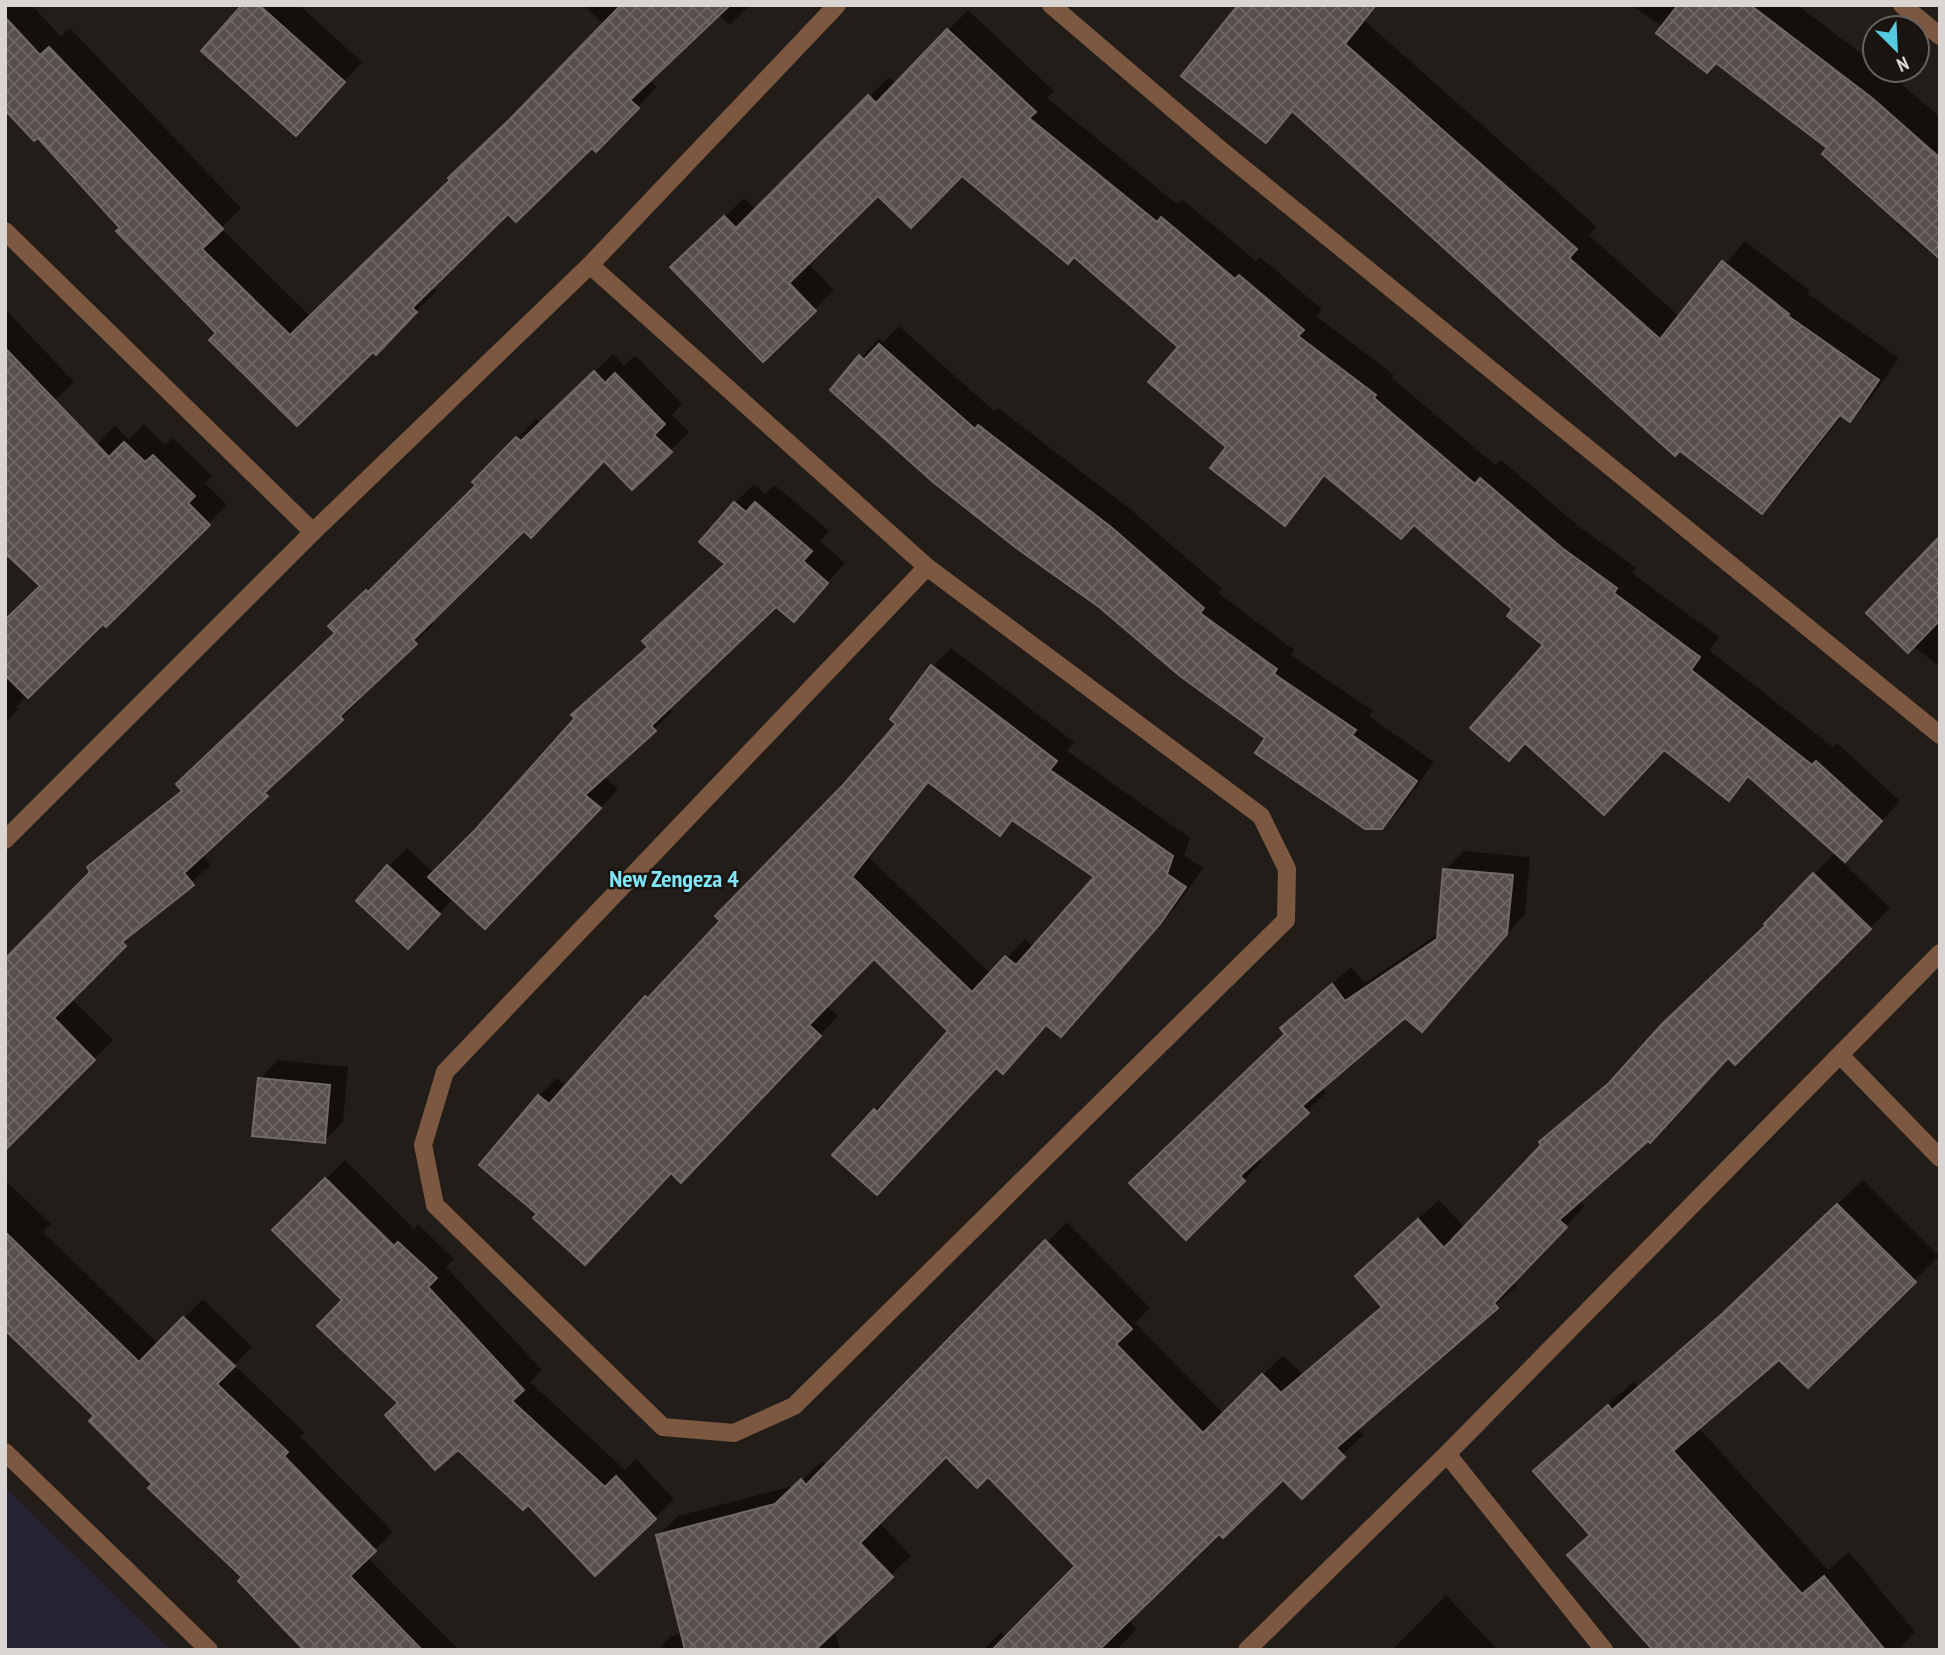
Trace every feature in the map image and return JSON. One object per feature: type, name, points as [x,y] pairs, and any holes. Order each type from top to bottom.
[{"type":"street","points":[[5,840],[313,532],[590,265],[837,5]]},
{"type":"street","points":[[1051,5],[1222,151],[1940,735]]},
{"type":"street","points":[[1902,5],[1940,36]]},
{"type":"street","points":[[5,231],[313,532]]},
{"type":"street","points":[[590,265],[927,567],[1261,816],[1287,869],[1286,920],[794,1406],[734,1433],[663,1427],[435,1205],[423,1145],[444,1072],[927,567]]},
{"type":"street","points":[[1247,1650],[1447,1454],[1940,954]]},
{"type":"street","points":[[1841,1056],[1940,1158]]},
{"type":"street","points":[[5,1452],[209,1650]]},
{"type":"street","points":[[1447,1454],[1604,1650]]},
{"type":"shaded area","points":[[5,1487],[171,1650],[5,1650]]},
{"type":"building","points":[[242,5],[259,5],[345,82],[296,136],[201,51]]},
{"type":"building","points":[[621,5],[730,5],[630,100],[639,108],[596,152],[592,148],[516,222],[508,214],[412,308],[417,312],[376,355],[373,352],[297,426],[209,340],[216,333],[116,231],[120,228],[38,138],[34,141],[5,110],[5,17],[40,55],[49,47],[223,229],[202,249],[290,335],[450,180],[448,178],[509,120]]},
{"type":"building","points":[[1238,5],[1376,5],[1345,44],[1577,249],[1569,258],[1660,339],[1722,261],[1789,314],[1788,316],[1879,380],[1850,422],[1840,415],[1762,514],[1680,451],[1675,456],[1292,111],[1266,143],[1181,76]]},
{"type":"building","points":[[1678,5],[1750,5],[1872,98],[1940,158],[1940,259],[1822,154],[1827,148],[1716,63],[1707,73],[1656,33]]},
{"type":"building","points":[[947,29],[1036,112],[1029,118],[1157,222],[1161,217],[1235,279],[1239,275],[1304,330],[1298,336],[1376,395],[1374,398],[1475,484],[1480,478],[1562,548],[1617,588],[1614,593],[1700,657],[1691,670],[1812,765],[1816,761],[1882,821],[1845,862],[1748,776],[1729,801],[1664,750],[1604,815],[1525,743],[1509,761],[1470,728],[1543,645],[1507,616],[1512,609],[1414,525],[1401,539],[1324,475],[1285,526],[1210,468],[1226,447],[1148,382],[1178,347],[1074,257],[1068,264],[962,176],[911,228],[878,196],[789,283],[816,311],[763,362],[670,267],[724,216],[736,228],[868,95],[876,103]]},
{"type":"building","points":[[879,344],[975,429],[978,425],[1111,527],[1204,608],[1200,613],[1277,669],[1274,674],[1356,730],[1352,735],[1417,781],[1382,829],[1365,829],[1255,753],[1265,738],[1180,676],[1099,607],[1015,547],[933,482],[830,390],[859,355],[864,360]]},
{"type":"building","points":[[5,348],[109,457],[124,442],[145,462],[153,455],[195,496],[188,503],[210,525],[106,627],[103,624],[28,698],[5,675],[5,620],[40,586],[5,553]]},
{"type":"building","points":[[594,371],[605,383],[615,373],[665,424],[654,435],[672,452],[632,490],[604,461],[531,538],[524,531],[413,640],[417,644],[340,716],[343,720],[264,793],[268,796],[184,873],[194,885],[122,942],[126,946],[54,1018],[95,1060],[5,1150],[5,959],[90,872],[87,867],[182,791],[176,784],[335,633],[328,626],[366,590],[368,592],[476,485],[472,482],[516,437],[521,441]]},
{"type":"building","points":[[734,502],[746,512],[755,502],[812,551],[803,561],[828,583],[794,622],[776,607],[651,726],[656,731],[585,795],[601,808],[485,929],[428,877],[475,830],[575,718],[571,715],[648,647],[642,641],[725,564],[699,542]]},
{"type":"building","points":[[1940,536],[1940,620],[1908,653],[1866,613]]},
{"type":"building","points":[[931,665],[1057,761],[1050,770],[1173,856],[1167,874],[1186,887],[1160,924],[1061,1037],[1046,1025],[1003,1074],[996,1068],[877,1195],[832,1155],[874,1109],[877,1112],[948,1031],[874,959],[809,1025],[821,1036],[681,1183],[671,1173],[585,1265],[533,1218],[537,1214],[479,1165],[538,1095],[549,1104],[645,996],[648,998],[720,921],[715,916],[844,784],[896,724],[890,719]],"holes":[[[928,782],[1000,836],[1012,820],[1094,877],[1016,965],[1005,956],[972,992],[852,877]]]},
{"type":"building","points":[[387,865],[440,914],[408,949],[356,901]]},
{"type":"building","points":[[1443,869],[1513,875],[1507,934],[1422,1032],[1405,1018],[1302,1106],[1309,1113],[1240,1176],[1245,1181],[1186,1240],[1129,1183],[1285,1034],[1280,1028],[1332,984],[1345,1001],[1437,939]]},
{"type":"building","points":[[1813,873],[1871,929],[1735,1065],[1728,1058],[1650,1143],[1648,1141],[1559,1220],[1567,1227],[1494,1303],[1498,1308],[1336,1448],[1345,1457],[1302,1499],[1283,1480],[1223,1538],[1219,1534],[1099,1650],[992,1650],[1075,1566],[988,1477],[977,1488],[946,1457],[860,1543],[893,1577],[815,1650],[685,1650],[656,1535],[775,1504],[801,1479],[806,1485],[1045,1240],[1132,1329],[1116,1344],[1203,1433],[1262,1374],[1281,1393],[1382,1307],[1355,1276],[1418,1219],[1444,1248],[1541,1145],[1539,1142],[1609,1083],[1662,1024],[1766,925],[1764,924]]},
{"type":"building","points":[[258,1078],[330,1085],[325,1143],[252,1136]]},
{"type":"building","points":[[325,1178],[394,1246],[398,1242],[437,1278],[428,1287],[524,1390],[512,1401],[605,1487],[616,1476],[656,1519],[595,1576],[528,1505],[523,1510],[458,1450],[435,1470],[385,1415],[398,1403],[317,1326],[342,1300],[272,1230]]},
{"type":"building","points":[[1837,1204],[1916,1282],[1808,1388],[1779,1360],[1673,1451],[1802,1594],[1824,1576],[1885,1650],[1653,1650],[1567,1555],[1590,1535],[1533,1471],[1608,1405],[1612,1410],[1723,1313]]},
{"type":"building","points":[[5,1232],[139,1362],[183,1317],[235,1366],[217,1384],[288,1452],[284,1456],[376,1551],[350,1576],[422,1650],[304,1650],[238,1581],[242,1577],[148,1488],[152,1484],[89,1421],[94,1416],[5,1330]]},
{"type":"district","name":"New Zengeza 4","points":[[674,878]]}]
